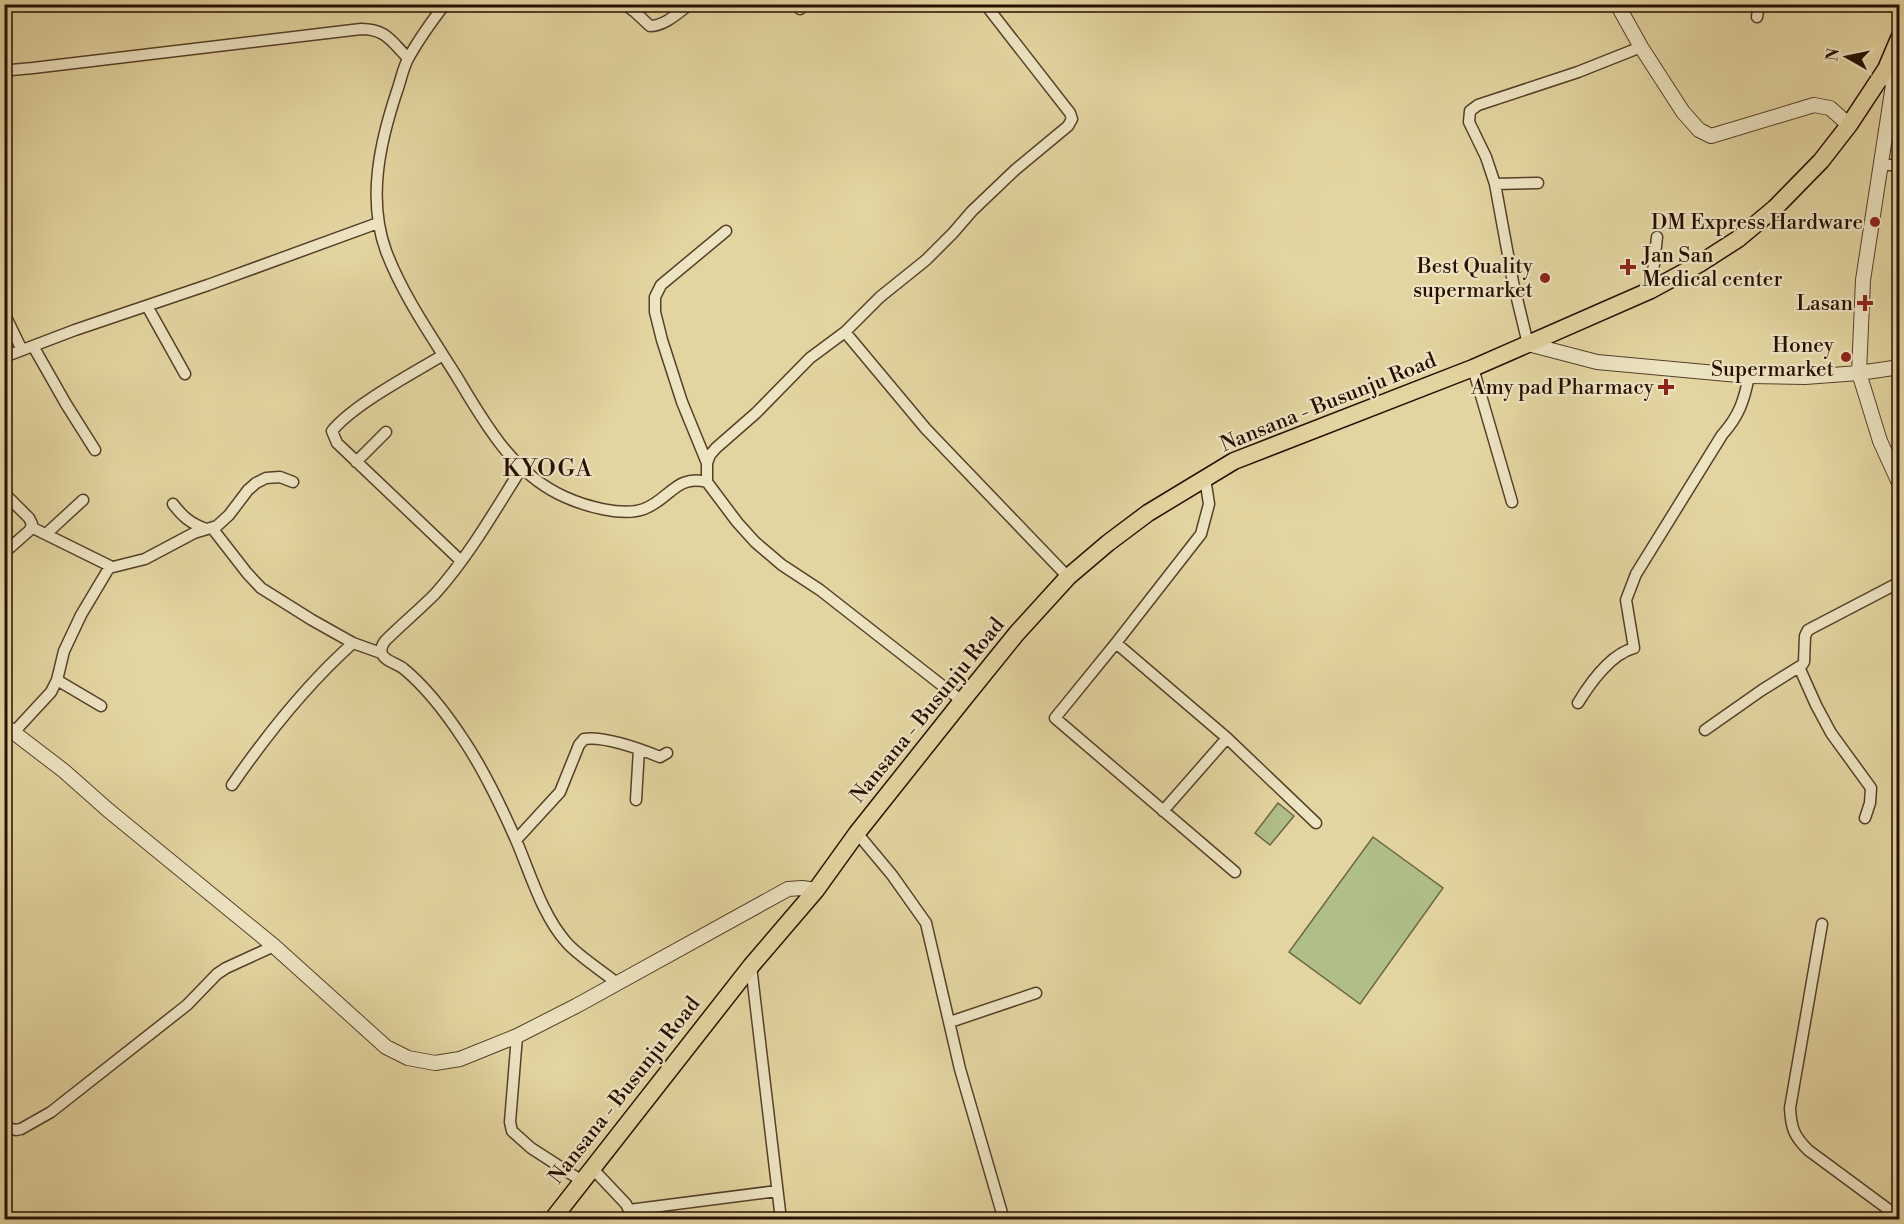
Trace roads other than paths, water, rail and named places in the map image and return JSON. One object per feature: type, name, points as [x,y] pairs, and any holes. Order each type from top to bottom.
[{"type":"main road","name":"Nansana - Busunju Road","points":[[552,1220],[751,966],[816,890],[962,701],[1017,633],[1068,578],[1108,543],[1148,513],[1234,461],[1473,368],[1652,290],[1738,239],[1775,208],[1821,161],[1849,125],[1886,69],[1899,36]]},
{"type":"street","points":[[445,4],[408,58],[383,137],[377,176],[378,223],[385,249],[398,279],[499,442],[521,469],[542,485],[592,507],[618,512],[642,510],[662,499],[681,483],[691,479],[707,482]]},
{"type":"street","points":[[624,4],[650,26],[666,21],[690,4]]},
{"type":"street","points":[[962,701],[755,542],[736,522],[707,482],[707,463],[716,448],[756,413],[810,358],[845,332],[880,297],[926,260],[1015,170],[1068,126],[1072,119],[1070,113],[985,4]]},
{"type":"street","points":[[1617,4],[1641,48],[1683,112],[1699,130],[1712,136],[1814,105],[1830,108],[1849,125]]},
{"type":"street","points":[[1757,17],[1759,4]]},
{"type":"street","points":[[4,68],[10,70],[361,29],[380,31],[408,58]]},
{"type":"street","points":[[1641,48],[1578,72],[1478,105],[1470,111],[1469,122],[1486,157],[1495,184],[1513,282],[1528,344],[1597,362],[1749,375],[1805,376],[1859,373],[1899,367]]},
{"type":"street","points":[[1886,69],[1893,86],[1863,280],[1859,373],[1880,441],[1899,485]]},
{"type":"street","points":[[1882,165],[1899,165]]},
{"type":"street","points":[[1495,184],[1538,183]]},
{"type":"street","points":[[4,357],[378,223]]},
{"type":"street","points":[[707,463],[682,402],[662,340],[655,312],[656,297],[661,285],[726,231]]},
{"type":"street","points":[[1652,290],[1657,237]]},
{"type":"street","points":[[147,306],[185,374]]},
{"type":"street","points":[[4,313],[95,450]]},
{"type":"street","points":[[845,332],[926,429],[1068,578]]},
{"type":"street","points":[[443,355],[368,402],[337,424],[332,431],[337,443],[461,561]]},
{"type":"street","points":[[1473,368],[1512,502]]},
{"type":"street","points":[[1578,703],[1584,692],[1610,661],[1622,651],[1634,648],[1626,600],[1636,574],[1722,435],[1737,417],[1749,375]]},
{"type":"street","points":[[356,462],[386,432]]},
{"type":"street","points":[[381,653],[381,647],[385,641],[434,595],[461,561],[521,469]]},
{"type":"street","points":[[293,482],[280,477],[266,478],[248,490],[223,521],[145,559],[112,567],[106,571],[64,651],[57,680],[51,692],[7,727],[64,771],[273,946],[386,1047],[408,1058],[435,1063],[460,1059],[517,1036],[788,889],[816,890]]},
{"type":"street","points":[[1205,478],[1209,504],[1201,534],[1055,718],[1235,872]]},
{"type":"street","points":[[4,493],[29,518],[31,527]]},
{"type":"street","points":[[46,534],[83,500]]},
{"type":"street","points":[[173,504],[183,518],[209,528],[261,588],[353,643],[381,653],[421,684],[458,731],[477,760],[552,921],[567,943],[617,983]]},
{"type":"street","points":[[31,527],[112,567]]},
{"type":"street","points":[[4,552],[31,527]]},
{"type":"street","points":[[1705,730],[1762,690],[1799,668],[1803,662],[1805,636],[1808,630],[1899,582]]},
{"type":"street","points":[[232,785],[263,740],[296,700],[353,643]]},
{"type":"street","points":[[1116,643],[1227,738],[1317,823]]},
{"type":"street","points":[[1799,668],[1831,733],[1871,788],[1870,803],[1865,818]]},
{"type":"street","points":[[57,680],[101,706]]},
{"type":"street","points":[[516,840],[561,792],[579,745],[584,739],[593,738],[639,749],[660,757],[668,753]]},
{"type":"street","points":[[1163,811],[1227,738]]},
{"type":"street","points":[[636,800],[639,749]]},
{"type":"street","points":[[857,834],[892,876],[926,923],[960,1069],[1004,1220]]},
{"type":"street","points":[[1822,924],[1790,1108],[1791,1124],[1797,1140],[1808,1150],[1899,1218]]},
{"type":"street","points":[[4,1127],[21,1129],[51,1112],[187,1005],[217,974],[273,946]]},
{"type":"street","points":[[751,966],[781,1220]]},
{"type":"street","points":[[950,1022],[1036,993]]},
{"type":"street","points":[[517,1036],[510,1122],[512,1131],[531,1148],[582,1181]]},
{"type":"street","points":[[592,1168],[627,1204],[632,1215],[777,1191]]},
{"type":"place","name":"DM Express Hardware","points":[[1875,222]]},
{"type":"place","name":"Jan San Medical center","points":[[1628,267]]},
{"type":"place","name":"Best Quality supermarket","points":[[1545,278]]},
{"type":"place","name":"Lasan","points":[[1865,303]]},
{"type":"place","name":"Honey Supermarket","points":[[1846,357]]},
{"type":"place","name":"Amy pad Pharmacy","points":[[1666,387]]},
{"type":"district","name":"KYOGA","points":[[548,468]]}]
